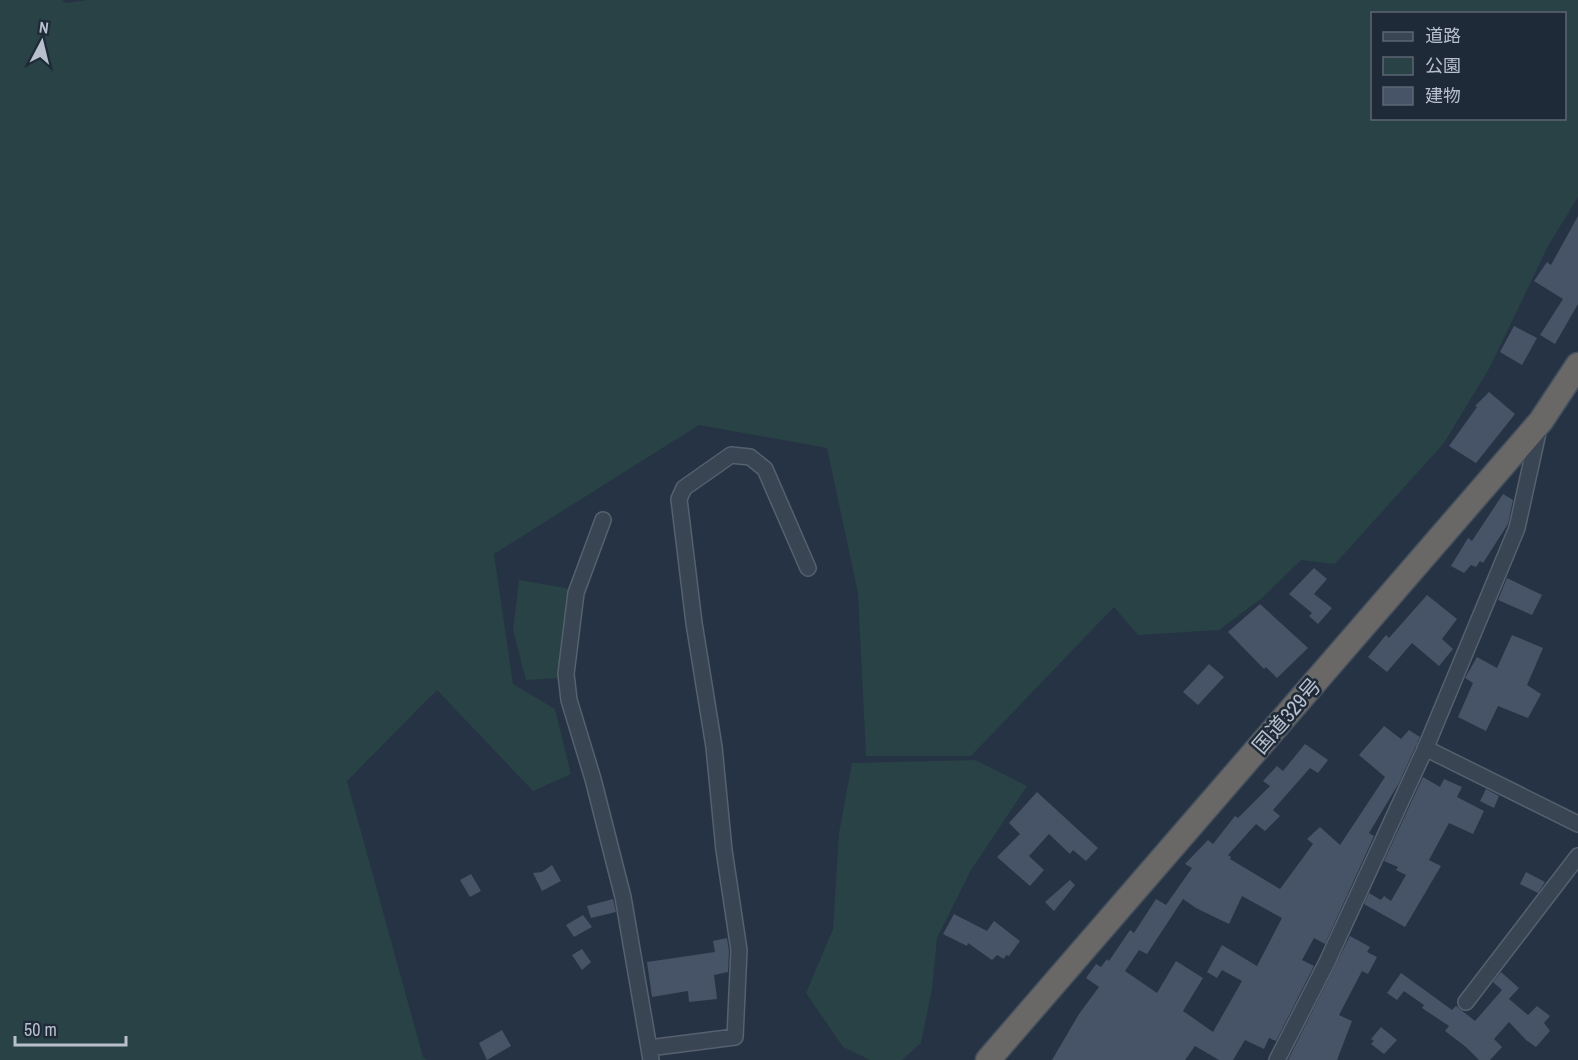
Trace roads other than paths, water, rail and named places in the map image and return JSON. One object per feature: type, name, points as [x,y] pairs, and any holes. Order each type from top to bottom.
[{"type":"highway","name":"国道329号","points":[[988,1060],[1541,421],[1578,365]]},
{"type":"street","points":[[1276,1060],[1327,962],[1427,743],[1517,528],[1541,421]]},
{"type":"street","points":[[603,520],[576,593],[566,674],[569,700],[593,779],[623,897],[650,1054],[735,1037],[740,950],[724,850],[714,747],[692,612],[679,499],[684,488],[731,455],[750,457],[765,469],[808,568]]},
{"type":"street","points":[[1427,743],[1578,824]]},
{"type":"street","points":[[1466,1002],[1578,856]]}]
